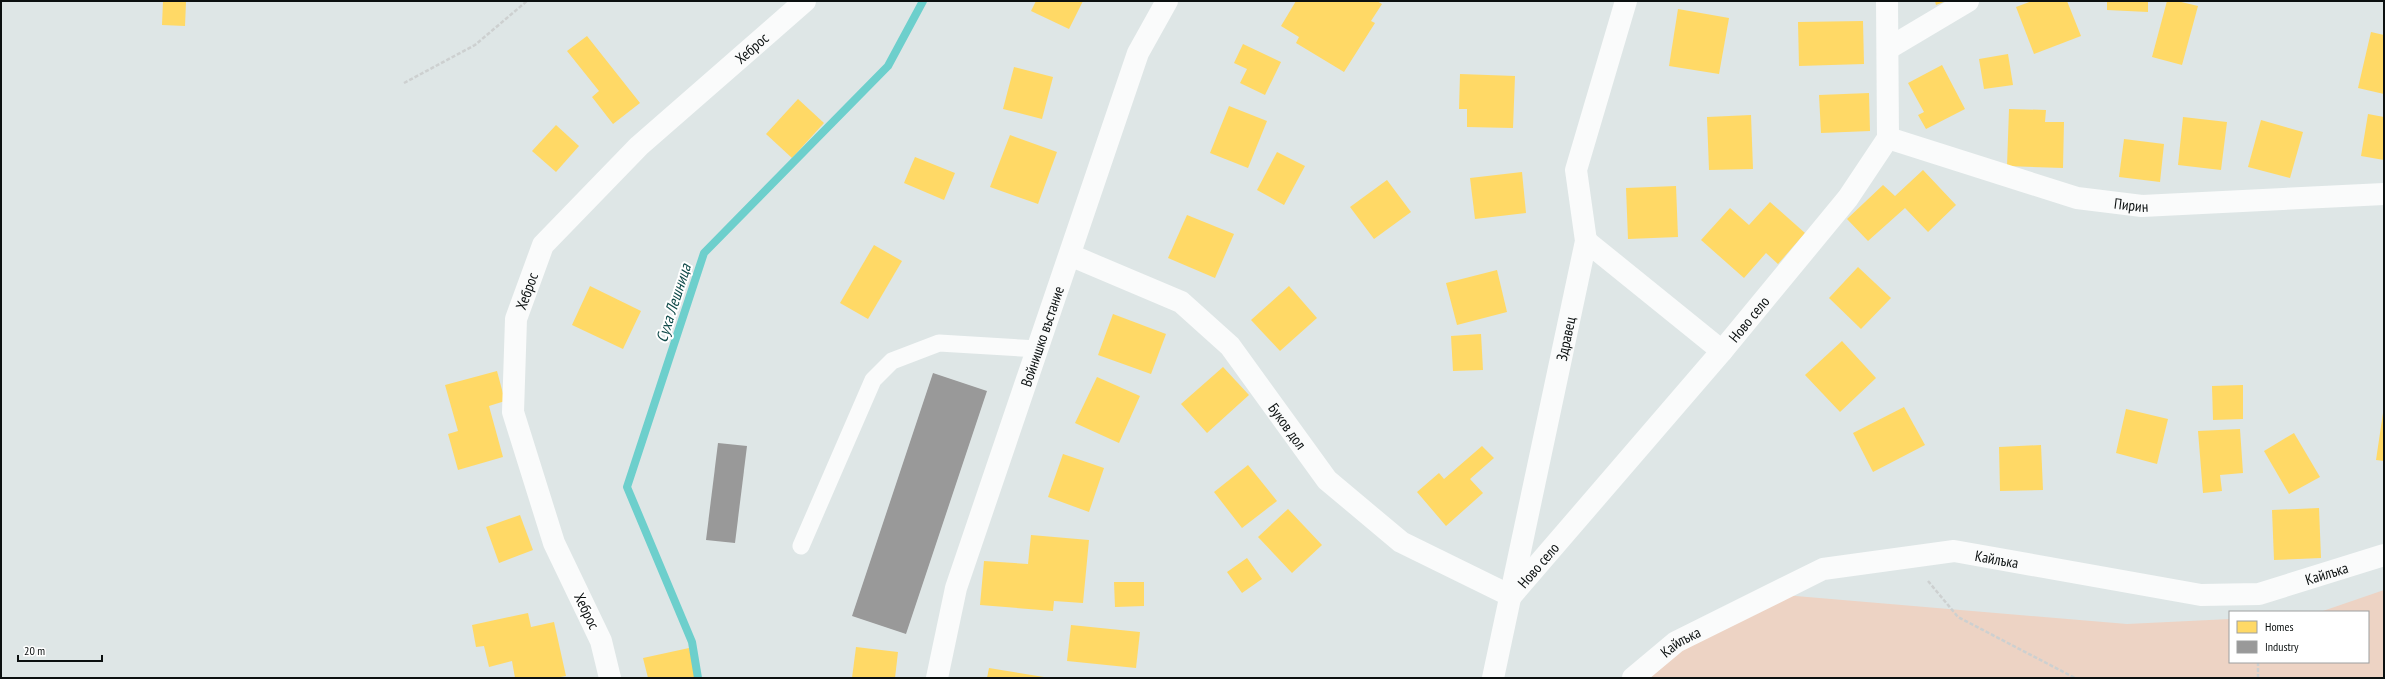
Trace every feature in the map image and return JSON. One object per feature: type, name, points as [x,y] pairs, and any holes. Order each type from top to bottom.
[{"type":"street","name":"Хеброс","points":[[610,678],[601,641],[554,543],[513,412],[516,319],[544,245],[639,146],[805,1]]},
{"type":"street","name":"Войнишко въстание","points":[[937,678],[956,588],[1138,53],[1167,1]]},
{"type":"street","name":"Здравец","points":[[1492,678],[1511,596],[1586,241],[1576,170],[1626,1]]},
{"type":"street","points":[[1887,1],[1889,48],[1888,138]]},
{"type":"street","points":[[1889,48],[1968,1]]},
{"type":"street","name":"Пирин","points":[[1888,138],[2077,198],[2127,204],[2212,204],[2384,194]]},
{"type":"street","name":"Ново село","points":[[1511,596],[1722,351],[1848,198],[1888,138]]},
{"type":"street","points":[[1586,241],[1722,351]]},
{"type":"street","name":"Буков дол","points":[[1070,255],[1182,302],[1230,346],[1328,480],[1401,542],[1511,596]]},
{"type":"street","name":"Кайлъка","points":[[1634,678],[1676,642],[1823,569],[1954,551],[2209,595],[2259,594],[2384,555]]},
{"type":"lane","points":[[801,546],[873,380],[892,361],[939,343],[1038,348]]},
{"type":"path","points":[[404,83],[475,45],[527,1]]},
{"type":"path","points":[[1908,557],[1958,617],[2075,678]]},
{"type":"path","points":[[2258,663],[2258,678]]},
{"type":"shaded area","points":[[2384,590],[2384,678],[1635,678],[1771,594],[2127,624],[2229,619],[2229,663],[2369,663],[2369,611],[2323,611]]},
{"type":"building: Homes","points":[[163,1],[186,2],[185,26],[162,25]]},
{"type":"building: Homes","points":[[1036,1],[1083,1],[1069,29],[1031,11]]},
{"type":"building: Homes","points":[[1296,1],[1377,1],[1382,4],[1371,21],[1375,23],[1344,72],[1296,43],[1299,37],[1281,26]]},
{"type":"building: Homes","points":[[1935,1],[1946,1],[1936,5]]},
{"type":"building: Homes","points":[[2032,1],[2067,1],[2081,36],[2034,54],[2016,7]]},
{"type":"building: Homes","points":[[2107,1],[2148,1],[2148,12],[2107,10]]},
{"type":"building: Homes","points":[[2167,1],[2177,1],[2198,6],[2182,65],[2152,57]]},
{"type":"building: Homes","points":[[1678,9],[1729,18],[1719,74],[1669,66]]},
{"type":"building: Homes","points":[[1863,21],[1864,64],[1799,66],[1798,22]]},
{"type":"building: Homes","points":[[2371,32],[2384,35],[2384,94],[2358,88]]},
{"type":"building: Homes","points":[[587,36],[640,103],[613,124],[592,97],[599,91],[567,51]]},
{"type":"building: Homes","points":[[1243,44],[1281,62],[1265,95],[1240,83],[1247,69],[1234,63]]},
{"type":"building: Homes","points":[[2008,54],[2013,85],[1984,89],[1979,59]]},
{"type":"building: Homes","points":[[1942,65],[1965,109],[1926,129],[1918,115],[1924,112],[1908,83]]},
{"type":"building: Homes","points":[[1014,67],[1053,77],[1042,119],[1003,109]]},
{"type":"building: Homes","points":[[1460,74],[1515,76],[1513,128],[1467,127],[1467,109],[1459,109]]},
{"type":"building: Homes","points":[[1869,93],[1870,131],[1821,133],[1819,95]]},
{"type":"building: Homes","points":[[798,99],[824,123],[792,158],[766,134]]},
{"type":"building: Homes","points":[[1229,106],[1267,121],[1248,168],[1210,153]]},
{"type":"building: Homes","points":[[2009,109],[2046,110],[2045,122],[2064,122],[2063,168],[2007,166]]},
{"type":"building: Homes","points":[[2368,114],[2384,117],[2384,160],[2361,156]]},
{"type":"building: Homes","points":[[1751,115],[1753,169],[1709,170],[1707,117]]},
{"type":"building: Homes","points":[[2183,117],[2227,122],[2221,170],[2178,165]]},
{"type":"building: Homes","points":[[2261,120],[2303,132],[2290,178],[2248,167]]},
{"type":"building: Homes","points":[[556,125],[579,146],[556,172],[532,151]]},
{"type":"building: Homes","points":[[1010,135],[1057,152],[1038,204],[990,187]]},
{"type":"building: Homes","points":[[2124,139],[2164,144],[2160,182],[2119,177]]},
{"type":"building: Homes","points":[[1277,152],[1305,166],[1284,205],[1257,190]]},
{"type":"building: Homes","points":[[915,157],[955,173],[944,200],[904,183]]},
{"type":"building: Homes","points":[[1923,170],[1956,205],[1928,232],[1905,208],[1868,241],[1847,219],[1883,185],[1895,196]]},
{"type":"building: Homes","points":[[1522,172],[1526,213],[1475,219],[1470,178]]},
{"type":"building: Homes","points":[[1387,180],[1411,212],[1374,239],[1350,207]]},
{"type":"building: Homes","points":[[1676,186],[1678,237],[1628,239],[1626,188]]},
{"type":"building: Homes","points":[[1770,202],[1805,233],[1778,264],[1766,253],[1744,278],[1701,240],[1730,208],[1749,225]]},
{"type":"building: Homes","points":[[1187,215],[1234,234],[1215,278],[1168,258]]},
{"type":"building: Homes","points":[[874,245],[902,261],[868,319],[840,303]]},
{"type":"building: Homes","points":[[1858,267],[1891,298],[1861,329],[1829,298]]},
{"type":"building: Homes","points":[[1497,270],[1507,312],[1457,325],[1446,283]]},
{"type":"building: Homes","points":[[590,286],[641,311],[623,349],[572,325]]},
{"type":"building: Homes","points":[[1289,286],[1317,318],[1280,351],[1251,320]]},
{"type":"building: Homes","points":[[1113,314],[1166,334],[1151,374],[1098,355]]},
{"type":"building: Homes","points":[[1481,334],[1483,370],[1453,371],[1451,336]]},
{"type":"building: Homes","points":[[1842,341],[1876,378],[1840,412],[1805,375]]},
{"type":"building: Homes","points":[[1223,367],[1249,395],[1207,433],[1181,404]]},
{"type":"building: Homes","points":[[497,371],[505,401],[489,406],[503,457],[458,470],[448,434],[458,431],[445,385]]},
{"type":"building: Homes","points":[[1097,377],[1140,396],[1119,443],[1075,423]]},
{"type":"building: Homes","points":[[2243,385],[2243,419],[2213,420],[2212,386]]},
{"type":"building: Homes","points":[[1904,407],[1925,445],[1873,472],[1853,433]]},
{"type":"building: Homes","points":[[2126,409],[2168,419],[2157,464],[2116,453]]},
{"type":"building: Homes","points":[[2384,413],[2384,461],[2376,460]]},
{"type":"building: Homes","points":[[2240,429],[2243,473],[2220,475],[2222,491],[2203,493],[2198,431]]},
{"type":"building: Homes","points":[[2294,433],[2320,477],[2289,494],[2264,451]]},
{"type":"building: Homes","points":[[2041,445],[2043,490],[2000,491],[1999,447]]},
{"type":"building: Homes","points":[[1482,446],[1494,458],[1470,479],[1483,493],[1446,526],[1417,492],[1439,473],[1444,479]]},
{"type":"building: Homes","points":[[1063,454],[1104,468],[1089,512],[1048,497]]},
{"type":"building: Homes","points":[[1248,465],[1277,501],[1242,528],[1214,492]]},
{"type":"building: Homes","points":[[2319,508],[2321,558],[2274,560],[2272,510]]},
{"type":"building: Homes","points":[[1288,509],[1322,545],[1292,573],[1258,537]]},
{"type":"building: Homes","points":[[520,515],[533,550],[499,563],[486,527]]},
{"type":"building: Homes","points":[[1031,535],[1089,540],[1083,603],[1054,601],[1053,611],[980,605],[984,561],[1028,564]]},
{"type":"building: Homes","points":[[1247,558],[1262,579],[1242,593],[1227,572]]},
{"type":"building: Homes","points":[[1114,582],[1144,582],[1144,606],[1115,607]]},
{"type":"building: Homes","points":[[528,613],[531,627],[554,622],[566,676],[555,678],[515,678],[512,661],[489,667],[484,646],[476,647],[472,625]]},
{"type":"building: Homes","points":[[1071,625],[1140,632],[1136,668],[1067,661]]},
{"type":"building: Homes","points":[[856,647],[898,652],[895,678],[852,678]]},
{"type":"building: Homes","points":[[689,648],[696,678],[648,678],[643,658]]},
{"type":"building: Homes","points":[[989,668],[1044,677],[1044,678],[987,678]]},
{"type":"building: Industry","points":[[933,373],[987,391],[906,634],[852,616]]},
{"type":"building: Industry","points":[[718,443],[747,446],[735,543],[706,540]]},
{"type":"waterway","name":"Суха Лешница","points":[[698,678],[692,642],[627,487],[704,253],[888,66],[923,1]]}]
